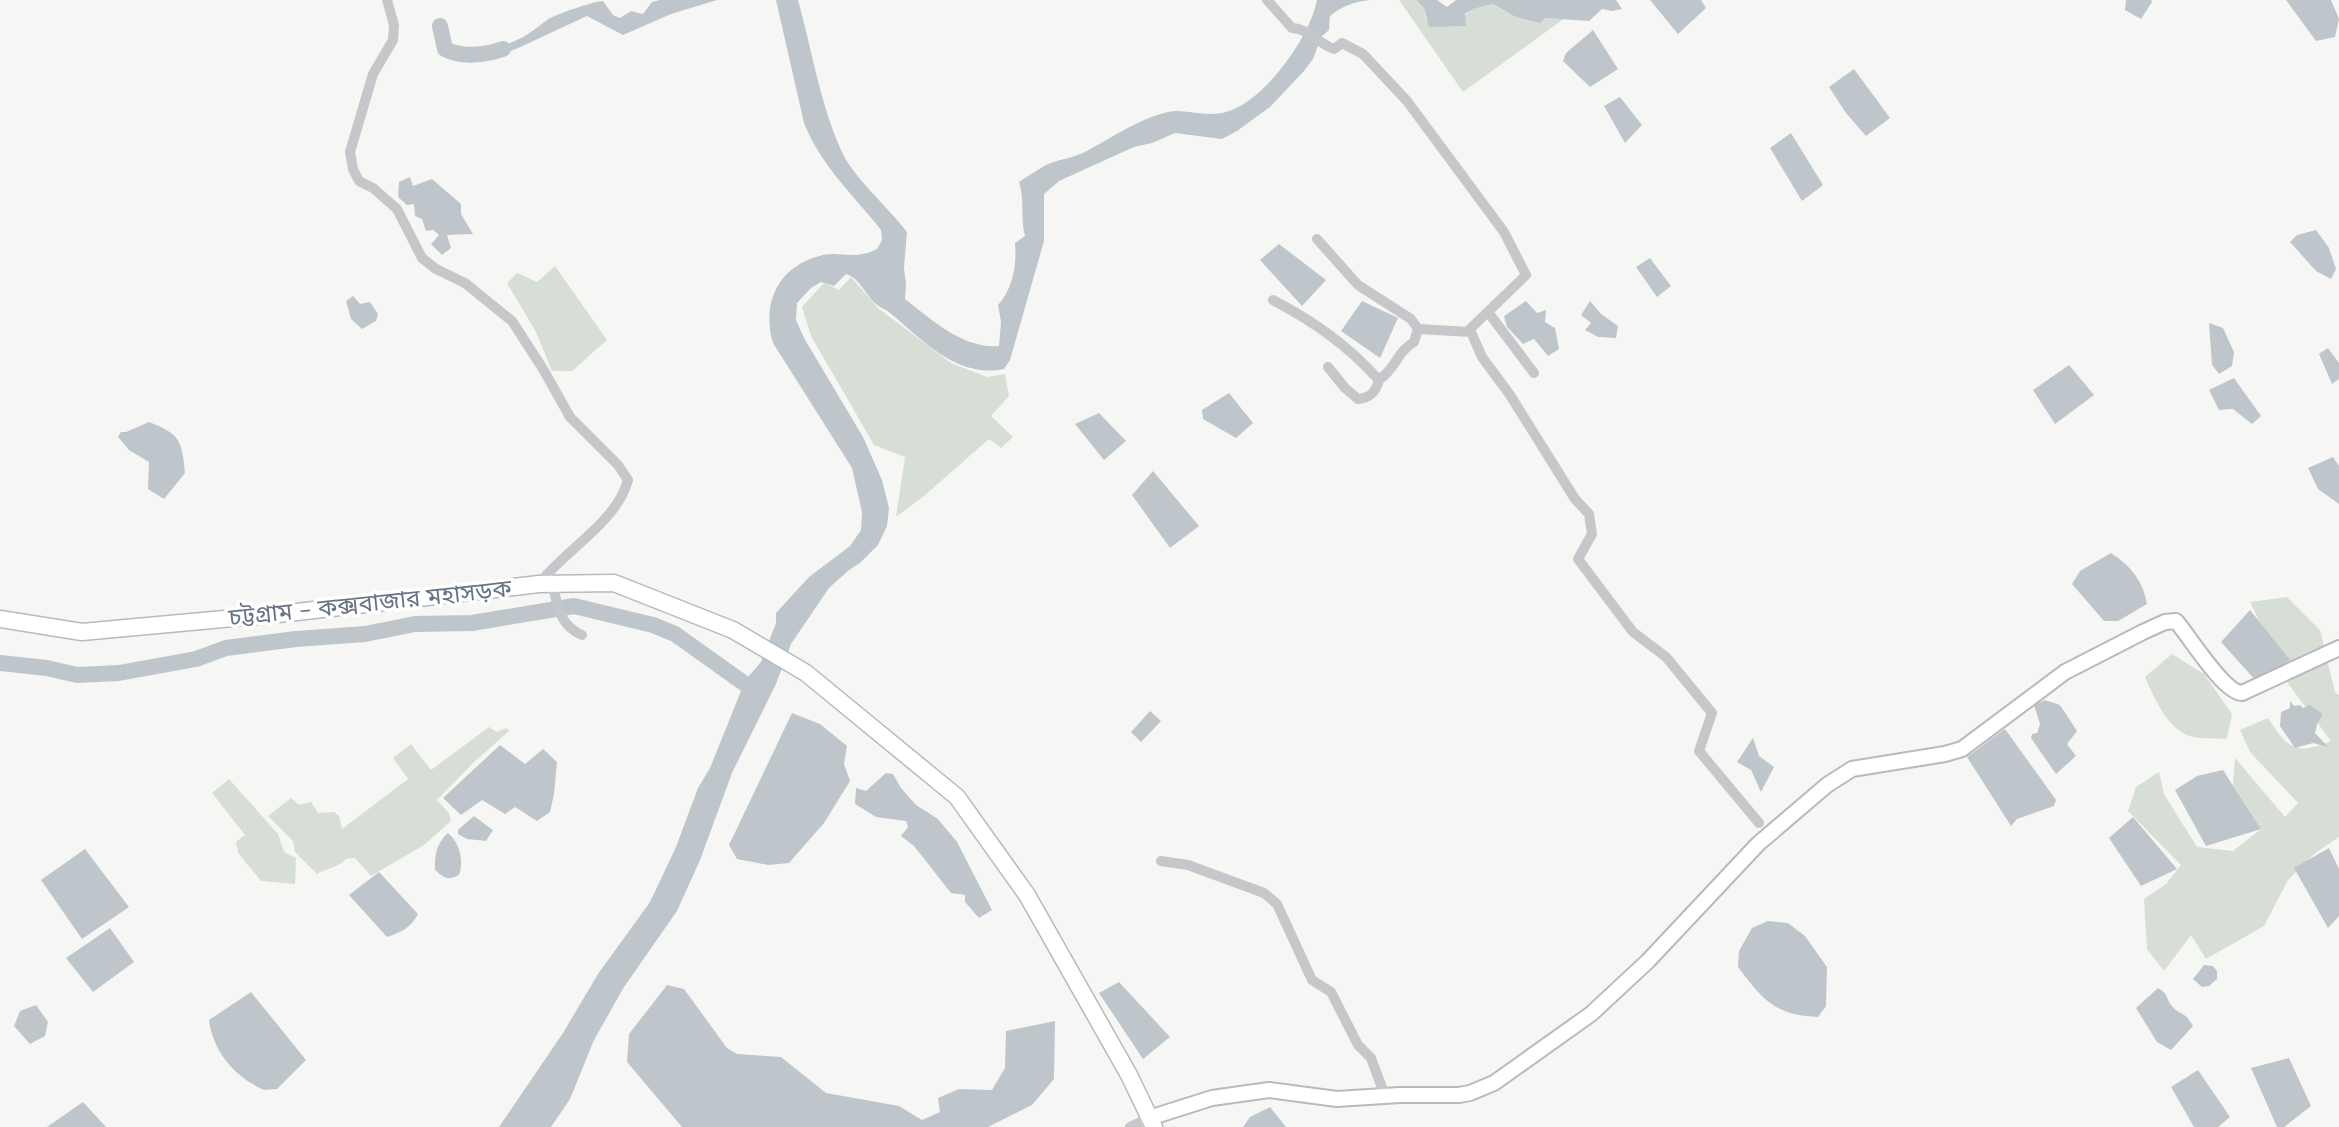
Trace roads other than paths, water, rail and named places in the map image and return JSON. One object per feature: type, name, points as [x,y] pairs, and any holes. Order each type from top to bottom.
[{"type":"highway","name":"চট্টগ্রাম - কক্সবাজার মহাসড়ক","points":[[0,619],[82,632],[614,583],[733,630],[806,673],[957,797],[1027,895],[1129,1075],[1152,1123]]},
{"type":"main road","points":[[1152,1123],[1212,1098],[1269,1090],[1336,1099],[1470,1093],[1494,1083],[1591,1014],[1648,961],[1758,844],[1827,785],[1852,769],[1962,749],[2065,672],[2165,622],[2176,621],[2223,681],[2235,692],[2242,693],[2339,648]]},
{"type":"street","points":[[387,0],[394,25],[393,40],[373,74],[350,152],[353,169],[359,181],[373,188],[397,209],[422,258],[436,269],[465,283],[512,321],[570,417],[618,465],[628,480],[610,514],[554,564],[549,588],[569,629],[582,635]]},
{"type":"street","points":[[1267,0],[1292,29],[1301,28],[1322,44],[1334,49],[1342,43],[1363,54],[1407,101],[1504,232],[1525,275],[1470,329],[1471,332],[1482,357],[1510,394],[1575,499],[1589,514],[1592,534],[1578,559],[1633,632],[1666,657],[1712,713],[1699,751],[1759,823]]},
{"type":"street","points":[[1317,239],[1358,285],[1411,319],[1418,329]]},
{"type":"street","points":[[1273,300],[1300,314],[1344,344],[1379,380]]},
{"type":"street","points":[[1488,312],[1534,373]]},
{"type":"street","points":[[1418,329],[1471,332]]},
{"type":"street","points":[[1328,367],[1358,399],[1366,399],[1377,389],[1379,380],[1391,372],[1404,348],[1414,342],[1418,329]]},
{"type":"street","points":[[1161,861],[1188,865],[1264,893],[1277,904],[1312,980],[1331,992],[1358,1045],[1371,1058],[1385,1096]]},
{"type":"street","points":[[1130,1127],[1152,1123]]},
{"type":"waterway","points":[[440,26],[445,49],[452,52],[474,55],[503,49]]},
{"type":"waterway","points":[[0,663],[47,668],[77,675],[119,673],[196,659],[226,648],[365,634],[415,624],[472,623],[574,606],[653,625],[675,634],[745,684],[753,685]]}]
